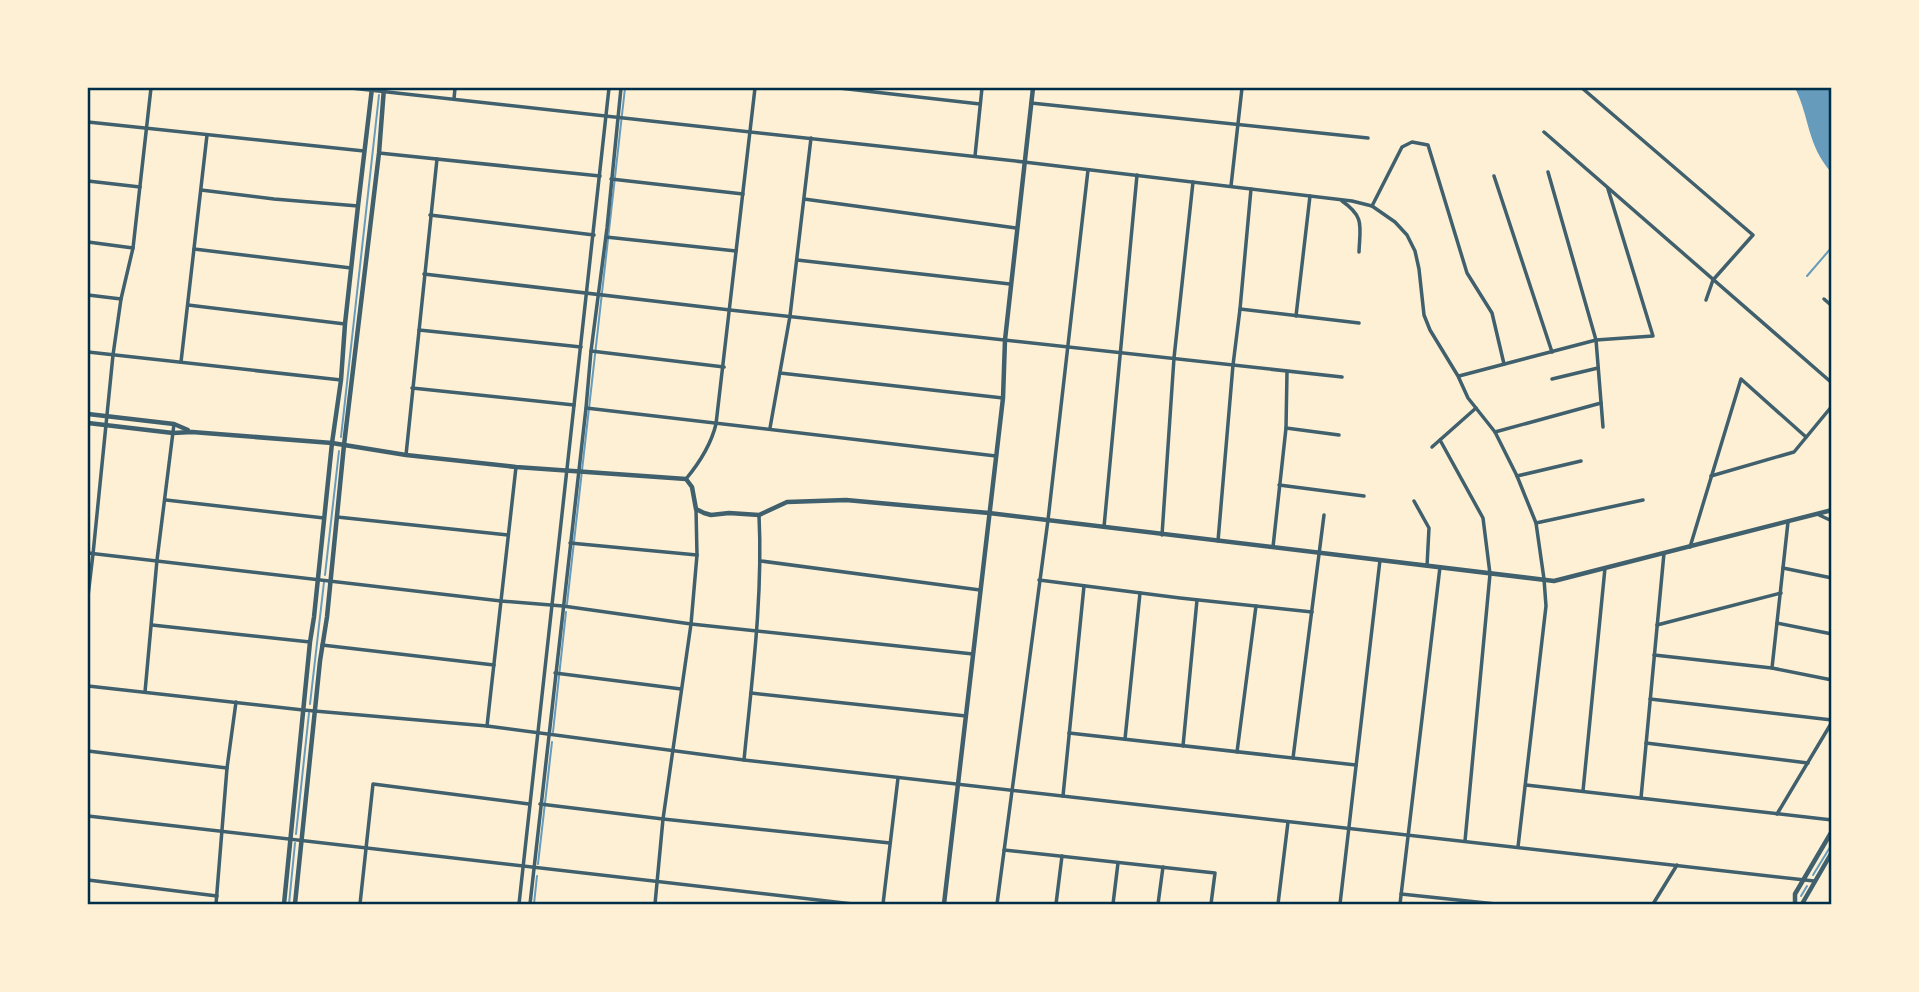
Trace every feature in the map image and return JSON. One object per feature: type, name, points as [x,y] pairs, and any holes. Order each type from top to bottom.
[{"type":"street","points":[[88,596],[114,355],[121,299],[133,248],[151,88]]},
{"type":"street","points":[[351,88],[384,89],[1088,169],[1372,206],[1395,222],[1407,235],[1415,251],[1424,314],[1430,330],[1475,408],[1495,432],[1536,523],[1546,606],[1518,847]]},
{"type":"street","points":[[454,99],[455,88]]},
{"type":"street","points":[[519,905],[610,88]]},
{"type":"street","points":[[530,905],[621,88]]},
{"type":"street","points":[[686,479],[706,451],[716,424],[755,88]]},
{"type":"street","points":[[839,88],[980,104]]},
{"type":"street","points":[[975,156],[982,88]]},
{"type":"street","points":[[944,905],[1003,398],[1004,340],[1033,88]]},
{"type":"street","points":[[1231,187],[1242,88]]},
{"type":"street","points":[[1582,88],[1753,235],[1713,280],[1706,300]]},
{"type":"street","points":[[284,905],[310,642],[372,89]]},
{"type":"street","points":[[295,905],[384,89]]},
{"type":"street","points":[[1031,103],[1368,138]]},
{"type":"street","points":[[88,122],[364,150]]},
{"type":"street","points":[[1544,132],[1832,383]]},
{"type":"street","points":[[181,362],[207,135]]},
{"type":"street","points":[[770,428],[790,316],[811,138]]},
{"type":"street","points":[[1372,206],[1402,147],[1412,142],[1428,145],[1467,273],[1492,313],[1504,364]]},
{"type":"street","points":[[379,153],[600,177]]},
{"type":"street","points":[[406,455],[437,159]]},
{"type":"street","points":[[997,905],[1048,520],[1088,169]]},
{"type":"street","points":[[1548,172],[1596,340],[1603,427]]},
{"type":"street","points":[[1104,527],[1137,176]]},
{"type":"street","points":[[1494,176],[1552,352]]},
{"type":"street","points":[[611,179],[743,194]]},
{"type":"street","points":[[88,181],[140,187]]},
{"type":"street","points":[[1162,535],[1174,358],[1193,182]]},
{"type":"street","points":[[1458,376],[1596,340],[1653,336],[1608,187]]},
{"type":"street","points":[[1218,541],[1251,189]]},
{"type":"street","points":[[201,190],[358,206]]},
{"type":"street","points":[[1296,316],[1310,196]]},
{"type":"street","points":[[804,200],[1016,228]]},
{"type":"street","points":[[1340,200],[1354,209],[1360,220],[1359,252]]},
{"type":"street","points":[[430,215],[594,235]]},
{"type":"street","points":[[606,237],[737,251]]},
{"type":"street","points":[[88,242],[133,248]]},
{"type":"street","points":[[194,249],[351,268]]},
{"type":"street","points":[[797,260],[1010,284]]},
{"type":"street","points":[[424,274],[1342,377]]},
{"type":"street","points":[[88,295],[121,299]]},
{"type":"street","points":[[1824,299],[1832,306]]},
{"type":"street","points":[[188,305],[345,324]]},
{"type":"street","points":[[1240,309],[1359,323]]},
{"type":"street","points":[[419,330],[581,348]]},
{"type":"street","points":[[591,351],[724,367]]},
{"type":"street","points":[[88,352],[341,380]]},
{"type":"street","points":[[1552,379],[1598,368]]},
{"type":"street","points":[[1273,547],[1286,428],[1287,372]]},
{"type":"street","points":[[780,373],[1003,398]]},
{"type":"street","points":[[1690,547],[1741,379],[1806,437]]},
{"type":"street","points":[[412,388],[575,405]]},
{"type":"street","points":[[1495,432],[1601,403]]},
{"type":"street","points":[[1711,476],[1794,452],[1832,406]]},
{"type":"street","points":[[586,408],[996,456]]},
{"type":"street","points":[[1432,447],[1475,408]]},
{"type":"street","points":[[88,414],[174,424],[192,432]]},
{"type":"street","points":[[88,423],[173,433],[192,432],[332,443],[406,455],[516,467],[686,479],[692,487],[696,509],[697,555],[691,624],[663,819],[655,905]]},
{"type":"street","points":[[145,692],[174,424]]},
{"type":"street","points":[[1286,428],[1339,435]]},
{"type":"street","points":[[1440,440],[1483,518],[1490,574],[1465,841]]},
{"type":"street","points":[[1517,476],[1581,461]]},
{"type":"street","points":[[487,726],[516,467]]},
{"type":"street","points":[[1279,485],[1364,496]]},
{"type":"street","points":[[165,499],[324,518]]},
{"type":"street","points":[[696,509],[711,515],[759,515],[787,502],[846,500],[989,513],[1555,581],[1832,510]]},
{"type":"street","points":[[1536,523],[1643,500]]},
{"type":"street","points":[[1414,501],[1429,528],[1427,566]]},
{"type":"street","points":[[1817,514],[1832,522]]},
{"type":"street","points":[[744,760],[757,630],[761,561],[759,515]]},
{"type":"street","points":[[1293,758],[1324,515]]},
{"type":"street","points":[[337,517],[508,535]]},
{"type":"street","points":[[1772,668],[1788,522]]},
{"type":"street","points":[[570,543],[697,555]]},
{"type":"street","points":[[88,553],[563,606],[691,624],[973,654]]},
{"type":"street","points":[[1641,799],[1664,553]]},
{"type":"street","points":[[1340,905],[1380,560]]},
{"type":"street","points":[[761,561],[980,590]]},
{"type":"street","points":[[1400,905],[1440,567]]},
{"type":"street","points":[[1583,791],[1605,568]]},
{"type":"street","points":[[1783,568],[1832,578]]},
{"type":"street","points":[[1039,580],[1312,612]]},
{"type":"street","points":[[1063,796],[1084,585]]},
{"type":"street","points":[[1125,739],[1140,593]]},
{"type":"street","points":[[1657,625],[1781,593]]},
{"type":"street","points":[[1183,746],[1197,600]]},
{"type":"street","points":[[1237,752],[1256,606]]},
{"type":"street","points":[[1777,623],[1832,634]]},
{"type":"street","points":[[152,625],[310,642]]},
{"type":"street","points":[[322,645],[494,665]]},
{"type":"street","points":[[1654,655],[1772,668],[1832,680]]},
{"type":"street","points":[[555,673],[681,689]]},
{"type":"street","points":[[88,686],[303,710],[487,726],[898,778],[1814,881]]},
{"type":"street","points":[[751,693],[966,716]]},
{"type":"street","points":[[1650,699],[1832,721],[1777,814]]},
{"type":"street","points":[[216,905],[227,768],[236,702]]},
{"type":"street","points":[[1069,733],[1356,765]]},
{"type":"street","points":[[1646,743],[1808,763]]},
{"type":"street","points":[[88,751],[227,768]]},
{"type":"street","points":[[883,905],[898,778]]},
{"type":"street","points":[[360,905],[373,784],[529,804]]},
{"type":"street","points":[[1526,785],[1832,820]]},
{"type":"street","points":[[540,804],[890,843]]},
{"type":"street","points":[[88,816],[853,905]]},
{"type":"street","points":[[1278,905],[1288,821]]},
{"type":"street","points":[[1795,905],[1795,894],[1832,831]]},
{"type":"street","points":[[1004,850],[1215,873],[1211,905]]},
{"type":"street","points":[[1802,905],[1832,852]]},
{"type":"street","points":[[1056,905],[1062,856]]},
{"type":"street","points":[[1113,905],[1118,863]]},
{"type":"street","points":[[1653,905],[1677,865]]},
{"type":"street","points":[[1158,905],[1163,867]]},
{"type":"street","points":[[88,880],[217,896]]},
{"type":"street","points":[[1401,894],[1496,905]]},
{"type":"water","points":[[1795,88],[1831,88],[1831,172],[1817,152]]},
{"type":"waterway","points":[[567,604],[625,88]]},
{"type":"waterway","points":[[341,437],[379,95]]},
{"type":"waterway","points":[[1807,276],[1832,247]]},
{"type":"waterway","points":[[325,575],[339,451]]},
{"type":"waterway","points":[[310,704],[324,582]]},
{"type":"waterway","points":[[553,732],[566,612]]},
{"type":"waterway","points":[[296,834],[309,713]]},
{"type":"waterway","points":[[538,864],[552,742]]},
{"type":"waterway","points":[[289,904],[295,843]]},
{"type":"waterway","points":[[1813,875],[1832,844]]},
{"type":"waterway","points":[[534,904],[537,876]]},
{"type":"waterway","points":[[1801,896],[1807,886]]}]
